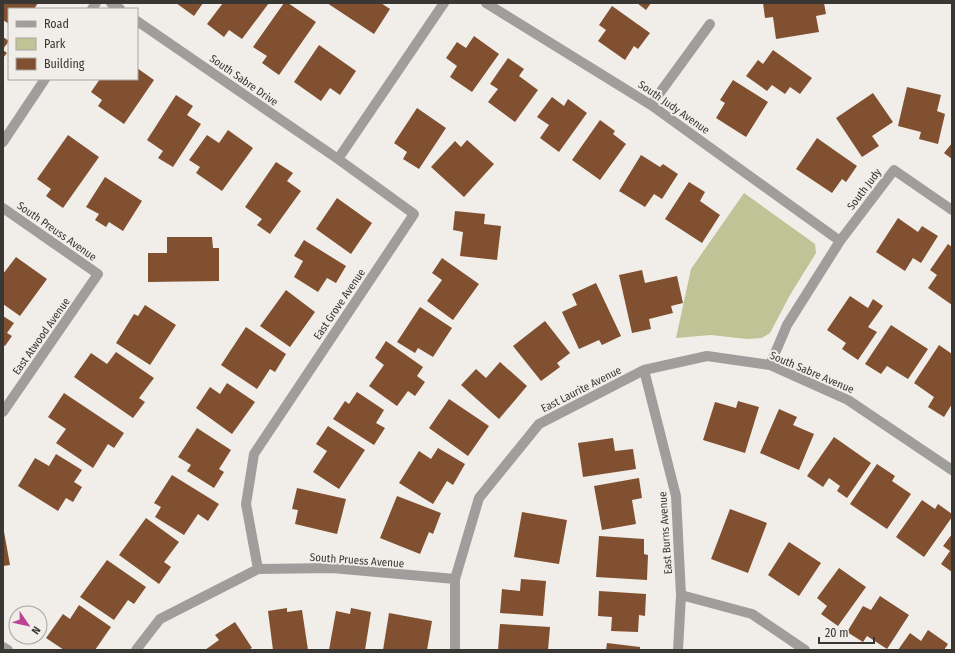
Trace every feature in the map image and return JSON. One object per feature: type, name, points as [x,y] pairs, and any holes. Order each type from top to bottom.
[{"type":"street","points":[[338,159],[444,3]]},
{"type":"street","name":"South Judy Avenue","points":[[486,3],[651,105],[840,241]]},
{"type":"street","name":"South Sabre Drive","points":[[138,22],[338,159]]},
{"type":"street","points":[[651,105],[710,24]]},
{"type":"street","points":[[3,142],[44,80]]},
{"type":"street","name":"East Grove Avenue","points":[[258,569],[246,504],[254,454],[414,214],[338,159]]},
{"type":"street","name":"South Judy","points":[[840,241],[894,170],[952,210]]},
{"type":"street","name":"South Preuss Avenue","points":[[3,208],[98,274]]},
{"type":"street","points":[[770,365],[787,325],[840,241]]},
{"type":"street","name":"East Atwood Avenue","points":[[3,412],[98,274]]},
{"type":"street","name":"South Sabre Avenue","points":[[644,370],[707,356],[770,365],[848,400],[952,470]]},
{"type":"street","name":"East Laurite Avenue","points":[[455,650],[455,579],[479,498],[539,424],[644,370]]},
{"type":"street","name":"East Burns Avenue","points":[[644,370],[676,496],[681,594],[678,650]]},
{"type":"street","name":"South Pruess Avenue","points":[[258,569],[332,568],[455,579]]},
{"type":"street","points":[[136,650],[160,619],[258,569]]},
{"type":"street","points":[[681,594],[752,614],[805,650]]},
{"type":"street","points":[[3,647],[8,650]]},
{"type":"green space","points":[[744,193],[815,244],[816,253],[790,295],[770,333],[762,338],[747,339],[711,335],[676,338],[691,269]]},
{"type":"building","points":[[3,3],[38,3],[35,8],[8,8],[8,23],[3,20]]},
{"type":"building","points":[[176,3],[203,3],[194,16]]},
{"type":"building","points":[[223,3],[269,3],[242,39],[229,30],[224,37],[207,24]]},
{"type":"building","points":[[284,3],[288,3],[316,22],[279,75],[262,63],[267,56],[253,47]]},
{"type":"building","points":[[327,3],[381,3],[390,9],[374,34]]},
{"type":"building","points":[[637,3],[651,3],[646,10]]},
{"type":"building","points":[[763,3],[824,3],[826,14],[816,16],[819,32],[776,39],[773,17],[765,18]]},
{"type":"building","points":[[612,6],[650,33],[638,49],[634,46],[625,60],[598,41],[606,30],[599,25]]},
{"type":"building","points":[[474,36],[499,54],[472,92],[450,77],[457,66],[446,58],[457,42],[466,48]]},
{"type":"building","points":[[3,37],[8,40],[8,42],[3,49]]},
{"type":"building","points":[[319,45],[356,71],[340,95],[330,88],[321,101],[294,82]]},
{"type":"building","points":[[3,50],[7,53],[3,58]]},
{"type":"building","points":[[773,50],[812,78],[800,94],[790,87],[785,94],[772,85],[767,91],[746,76],[758,60],[763,64]]},
{"type":"building","points":[[508,58],[524,69],[519,76],[538,90],[515,122],[488,102],[498,89],[490,84]]},
{"type":"building","points":[[138,69],[154,80],[124,124],[98,106],[102,100],[91,92],[99,80],[138,80]]},
{"type":"building","points":[[733,80],[768,102],[746,137],[716,118],[725,103],[720,100]]},
{"type":"building","points":[[907,87],[941,95],[937,111],[945,114],[938,144],[919,139],[921,132],[898,126]]},
{"type":"building","points":[[873,93],[893,122],[872,136],[879,146],[862,157],[836,118]]},
{"type":"building","points":[[176,95],[193,106],[187,115],[201,124],[173,167],[158,158],[163,151],[147,140]]},
{"type":"building","points":[[552,97],[564,106],[568,99],[587,113],[559,152],[540,138],[549,125],[537,117]]},
{"type":"building","points":[[417,108],[446,128],[419,169],[403,159],[407,152],[394,143]]},
{"type":"building","points":[[600,120],[615,131],[613,134],[626,144],[600,180],[572,160]]},
{"type":"building","points":[[228,130],[253,148],[222,191],[196,173],[200,167],[189,160],[207,135],[219,143]]},
{"type":"building","points":[[68,135],[99,157],[63,208],[46,196],[51,189],[37,179]]},
{"type":"building","points":[[817,138],[857,166],[846,182],[842,179],[832,193],[796,169]]},
{"type":"building","points":[[467,140],[494,164],[464,197],[431,167],[455,141],[461,147]]},
{"type":"building","points":[[952,143],[952,159],[944,153]]},
{"type":"building","points":[[641,155],[660,167],[663,164],[678,174],[662,199],[654,194],[645,207],[619,191]]},
{"type":"building","points":[[276,162],[293,173],[287,181],[301,191],[270,234],[257,225],[262,219],[245,207]]},
{"type":"building","points":[[105,177],[142,201],[123,231],[109,222],[106,227],[95,220],[99,214],[86,207]]},
{"type":"building","points":[[689,182],[705,192],[700,201],[720,215],[702,243],[665,219]]},
{"type":"building","points":[[337,198],[372,223],[351,254],[316,229]]},
{"type":"building","points":[[455,211],[485,214],[484,224],[501,226],[497,260],[460,256],[463,232],[453,230]]},
{"type":"building","points":[[898,218],[918,232],[922,226],[938,236],[921,263],[913,258],[905,271],[876,252]]},
{"type":"building","points":[[167,237],[212,237],[213,248],[219,248],[219,281],[148,282],[148,253],[167,253]]},
{"type":"building","points":[[304,240],[346,266],[336,283],[327,278],[318,292],[294,277],[303,261],[294,256]]},
{"type":"building","points":[[948,244],[952,247],[952,305],[928,288],[937,275],[930,270]]},
{"type":"building","points":[[16,257],[47,279],[20,316],[3,304],[3,274]]},
{"type":"building","points":[[442,258],[479,284],[453,320],[427,301],[442,280],[432,273]]},
{"type":"building","points":[[642,270],[645,283],[677,276],[683,303],[671,306],[673,313],[649,319],[651,329],[632,333],[619,275]]},
{"type":"building","points":[[596,283],[621,336],[602,345],[599,340],[579,349],[562,312],[577,305],[572,294]]},
{"type":"building","points":[[286,290],[315,312],[290,347],[260,326]]},
{"type":"building","points":[[850,296],[868,308],[873,299],[883,306],[868,327],[877,332],[858,360],[842,349],[846,343],[827,330]]},
{"type":"building","points":[[145,305],[176,325],[150,365],[116,343],[134,314],[138,316]]},
{"type":"building","points":[[420,307],[452,328],[433,357],[418,348],[415,353],[397,342]]},
{"type":"building","points":[[3,316],[14,323],[7,333],[12,336],[5,346],[3,345]]},
{"type":"building","points":[[545,321],[570,353],[557,363],[560,367],[541,381],[513,346]]},
{"type":"building","points":[[891,325],[928,349],[908,379],[887,366],[881,374],[865,364]]},
{"type":"building","points":[[246,327],[286,354],[275,372],[270,369],[257,389],[221,365]]},
{"type":"building","points":[[386,341],[423,367],[417,376],[425,382],[415,396],[408,391],[397,406],[369,386],[384,365],[375,358]]},
{"type":"building","points":[[939,345],[952,354],[952,404],[944,417],[928,407],[934,397],[914,383]]},
{"type":"building","points":[[116,352],[154,378],[139,398],[145,402],[133,418],[74,377],[91,353],[107,364]]},
{"type":"building","points":[[500,362],[527,386],[499,419],[461,385],[476,369],[486,378]]},
{"type":"building","points":[[227,383],[255,402],[232,434],[196,408],[210,387],[220,394]]},
{"type":"building","points":[[357,392],[384,410],[376,423],[385,428],[374,445],[333,419],[345,401],[349,404]]},
{"type":"building","points":[[64,393],[124,433],[114,448],[108,444],[93,468],[56,443],[66,429],[48,417]]},
{"type":"building","points":[[449,399],[489,426],[468,456],[429,428]]},
{"type":"building","points":[[738,401],[759,407],[745,453],[703,440],[715,402],[736,408]]},
{"type":"building","points":[[779,409],[797,417],[793,425],[814,434],[799,470],[760,453]]},
{"type":"building","points":[[328,426],[365,450],[339,489],[313,472],[327,451],[316,444]]},
{"type":"building","points":[[197,428],[231,450],[219,469],[224,472],[214,488],[187,471],[191,465],[178,457]]},
{"type":"building","points":[[834,437],[871,463],[847,498],[837,491],[840,486],[829,478],[823,487],[807,476]]},
{"type":"building","points":[[613,438],[615,451],[633,449],[636,469],[583,477],[578,443]]},
{"type":"building","points":[[438,448],[465,464],[453,485],[447,481],[433,504],[399,483],[419,451],[431,459]]},
{"type":"building","points":[[56,454],[82,470],[74,482],[82,487],[73,502],[66,498],[58,511],[18,486],[35,458],[49,466]]},
{"type":"building","points":[[877,464],[895,476],[892,481],[911,494],[887,529],[850,504]]},
{"type":"building","points":[[172,475],[219,504],[208,521],[198,514],[184,535],[155,517],[161,507],[154,503]]},
{"type":"building","points":[[639,478],[642,498],[632,500],[636,524],[602,530],[594,486]]},
{"type":"building","points":[[297,488],[346,499],[337,534],[295,524],[298,510],[292,509]]},
{"type":"building","points":[[397,496],[441,513],[433,534],[429,532],[420,554],[380,538]]},
{"type":"building","points":[[922,500],[935,509],[938,504],[952,514],[952,517],[924,557],[896,537]]},
{"type":"building","points":[[730,509],[767,523],[748,573],[711,559]]},
{"type":"building","points":[[522,512],[567,520],[559,564],[514,557]]},
{"type":"building","points":[[146,518],[179,542],[164,562],[171,567],[159,584],[119,555]]},
{"type":"building","points":[[3,526],[10,565],[3,566]]},
{"type":"building","points":[[952,534],[952,572],[941,564],[950,551],[943,546]]},
{"type":"building","points":[[599,536],[644,539],[644,554],[648,555],[647,580],[596,577]]},
{"type":"building","points":[[789,542],[821,563],[799,596],[768,575]]},
{"type":"building","points":[[107,560],[146,587],[134,604],[128,600],[114,620],[80,597]]},
{"type":"building","points":[[839,568],[866,587],[838,626],[821,614],[827,606],[817,598]]},
{"type":"building","points":[[521,579],[546,581],[543,616],[500,613],[502,589],[520,591]]},
{"type":"building","points":[[599,591],[646,594],[645,616],[639,615],[638,632],[611,631],[612,617],[598,616]]},
{"type":"building","points":[[880,596],[909,615],[887,649],[867,636],[863,642],[847,632],[863,606],[871,610]]},
{"type":"building","points":[[79,605],[111,627],[95,650],[64,650],[48,639],[48,635],[63,614],[70,619]]},
{"type":"building","points":[[287,608],[287,612],[302,610],[308,650],[273,650],[268,611]]},
{"type":"building","points":[[351,608],[371,612],[365,650],[329,650],[336,611],[350,614]]},
{"type":"building","points":[[389,613],[432,621],[427,650],[383,650]]},
{"type":"building","points":[[235,622],[252,648],[248,650],[205,650],[219,640],[215,635]]},
{"type":"building","points":[[500,624],[550,627],[548,650],[498,650]]},
{"type":"building","points":[[928,630],[948,644],[944,650],[898,650],[910,633],[921,641]]},
{"type":"building","points":[[607,643],[640,647],[640,650],[606,650]]}]
